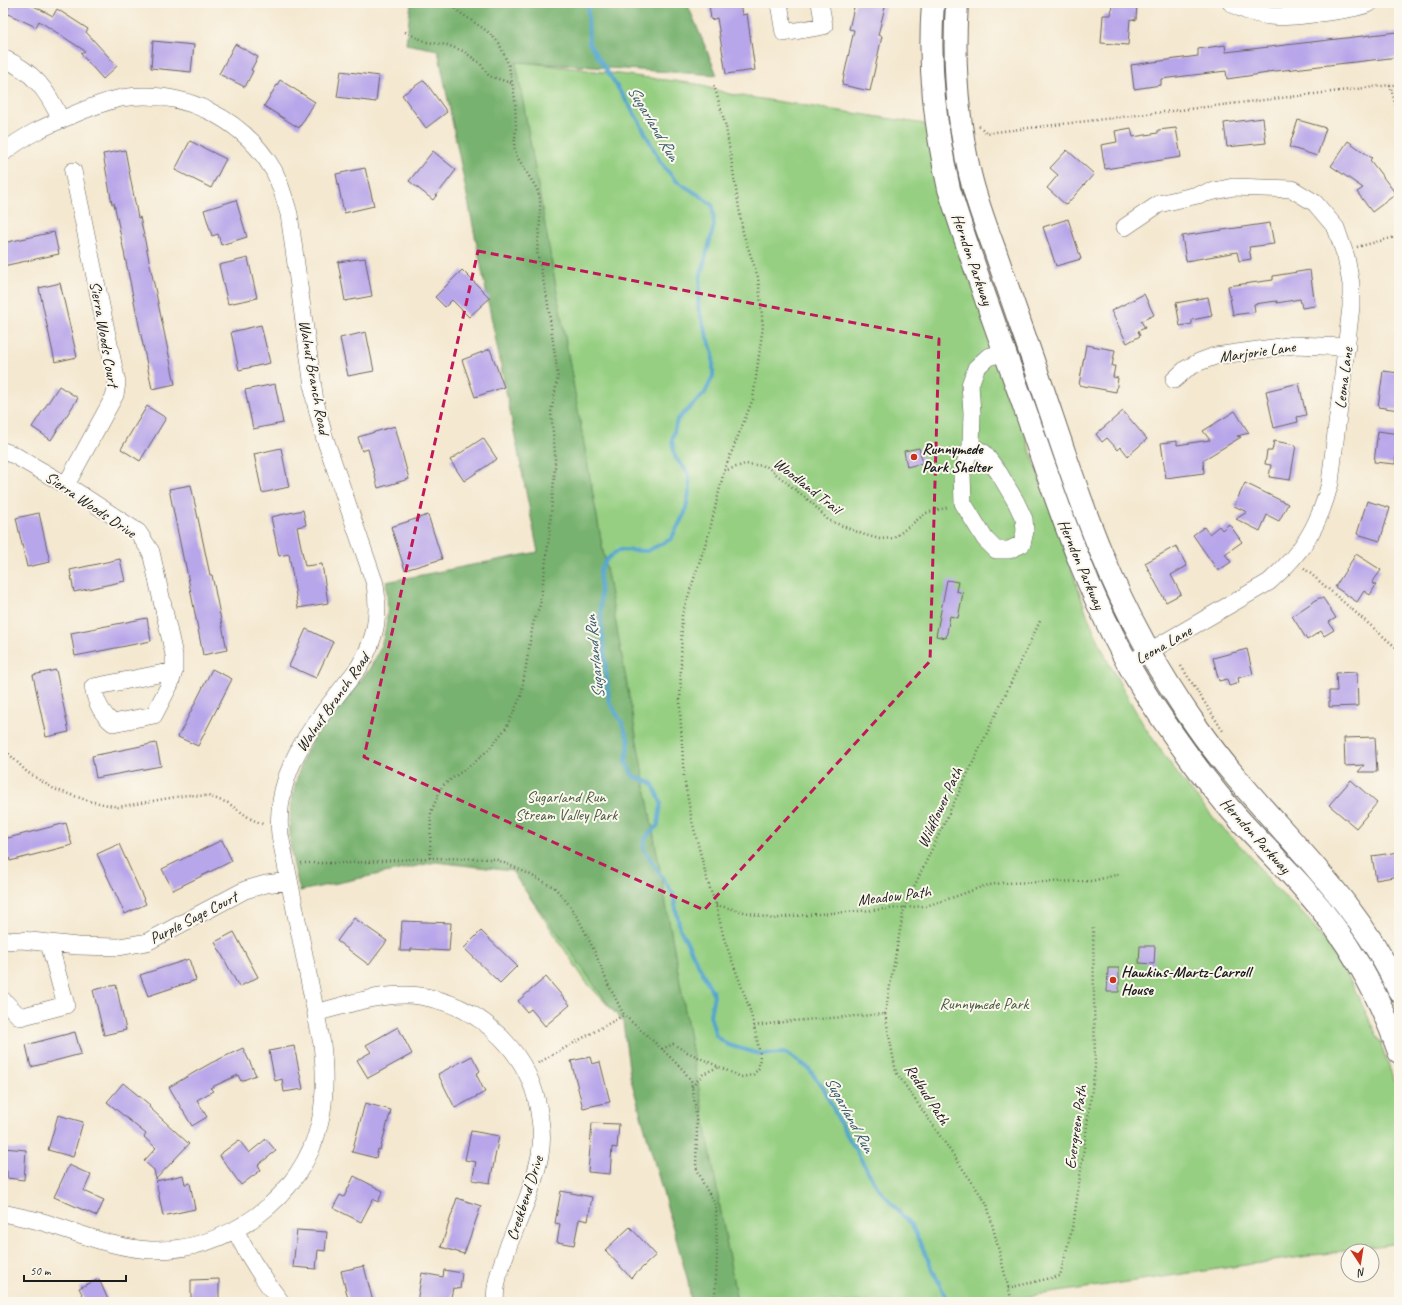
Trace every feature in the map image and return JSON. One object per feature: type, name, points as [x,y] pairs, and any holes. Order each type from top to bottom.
[{"type":"main road","name":"Herndon Parkway","points":[[933,3],[931,45],[935,116],[944,163],[957,214],[1074,550],[1101,611],[1149,698],[1177,740],[1238,818],[1306,891],[1344,942],[1376,997],[1399,1052]]},
{"type":"main road","name":"Herndon Parkway","points":[[957,3],[955,55],[956,81],[960,122],[969,172],[978,203],[1094,536],[1112,577],[1129,613],[1150,651],[1198,728],[1260,806],[1343,898],[1372,939],[1399,991]]},
{"type":"street","points":[[779,3],[784,33],[824,26],[820,3]]},
{"type":"street","points":[[1232,3],[1247,12],[1286,17],[1352,9],[1370,3]]},
{"type":"street","points":[[3,58],[19,66],[34,78],[46,91],[61,120]]},
{"type":"street","name":"Walnut Branch Road","points":[[3,153],[12,145],[32,133],[100,104],[121,98],[144,96],[187,102],[207,110],[227,121],[246,136],[261,153],[274,172],[283,192],[289,214],[317,406],[324,436],[375,584],[378,601],[378,619],[367,655],[304,739],[292,761],[284,783],[280,805],[280,825],[289,880],[322,1044],[326,1071],[325,1097],[320,1123],[315,1139],[305,1161],[292,1182],[275,1201],[254,1219],[235,1230],[197,1245],[173,1249],[150,1250],[119,1247],[38,1221],[3,1213]]},
{"type":"street","name":"Sierra Woods Court","points":[[66,485],[115,395],[117,383],[73,171]]},
{"type":"street","name":"Leona Lane","points":[[1125,227],[1159,204],[1193,196],[1233,187],[1292,189],[1315,203],[1336,228],[1344,250],[1351,284],[1351,307],[1347,347],[1330,483],[1325,504],[1303,547],[1286,567],[1269,582],[1129,663]]},
{"type":"street","name":"Marjorie Lane","points":[[1174,380],[1199,362],[1215,356],[1294,345],[1347,347]]},
{"type":"street","points":[[971,446],[984,454],[999,473],[1024,519],[1025,531],[1022,544],[1009,550],[996,550],[985,539],[963,503],[962,473],[971,446],[972,412],[970,385],[976,368],[988,357],[1005,352]]},
{"type":"street","name":"Sierra Woods Drive","points":[[3,451],[14,455],[66,485],[138,532],[151,552],[174,655],[174,671],[170,684],[154,715],[113,723],[106,717],[96,699],[93,687],[174,671]]},
{"type":"street","name":"Purple Sage Court","points":[[3,941],[22,940],[77,946],[119,947],[147,942],[245,890],[289,880]]},
{"type":"street","points":[[3,1000],[20,1017],[66,1005],[49,943]]},
{"type":"street","name":"Creekbend Drive","points":[[316,1014],[383,997],[398,995],[419,996],[439,1000],[481,1019],[498,1033],[512,1050],[525,1070],[534,1089],[539,1110],[542,1131],[540,1153],[536,1174],[498,1275],[495,1302]]},
{"type":"street","points":[[235,1230],[261,1276],[281,1302]]},
{"type":"path","points":[[430,858],[432,812],[442,786],[476,761],[490,748],[506,728],[521,696],[532,624],[540,605],[549,537],[555,467],[551,412],[558,377],[547,298],[537,252],[540,221],[540,199],[537,189],[517,157],[514,146],[516,130],[516,99],[511,83],[509,66],[499,44],[487,31],[458,12],[450,3]]},
{"type":"path","points":[[405,32],[427,42],[447,45],[463,51],[480,63],[489,76],[511,83]]},
{"type":"path","points":[[662,1049],[673,1044],[718,1067],[741,1076],[753,1074],[759,1068],[760,1054],[749,1007],[724,939],[692,821],[684,778],[680,710],[682,615],[709,533],[724,471],[753,399],[762,326],[758,277],[743,233],[726,127],[714,84]]},
{"type":"path","points":[[1390,85],[1399,117]]},
{"type":"path","points":[[960,122],[973,121],[987,134],[1399,85]]},
{"type":"path","points":[[1344,250],[1399,236]]},
{"type":"path","name":"Woodland Trail","points":[[724,471],[745,464],[766,466],[812,503],[828,520],[865,535],[880,539],[894,538],[926,513],[963,503]]},
{"type":"path","points":[[1293,558],[1399,650]]},
{"type":"path","name":"Wildflower Path","points":[[885,1014],[904,908],[1041,619]]},
{"type":"path","points":[[3,748],[26,772],[54,789],[89,801],[118,807],[187,795],[208,796],[228,803],[252,819],[268,826]]},
{"type":"path","points":[[301,864],[350,863],[430,858],[495,859],[525,872],[554,888],[567,902],[579,920],[624,1015],[662,1049],[684,1071],[691,1081],[697,1130],[696,1166],[716,1206],[717,1258],[715,1296],[718,1302]]},
{"type":"path","name":"Meadow Path","points":[[716,905],[773,919],[792,916],[926,906],[954,898],[984,886],[1002,883],[1092,881],[1120,874]]},
{"type":"path","name":"Evergreen Path","points":[[1008,1288],[1060,1276],[1074,1220],[1095,1067],[1093,928]]},
{"type":"path","points":[[754,1026],[791,1021],[885,1014]]},
{"type":"path","name":"Redbud Path","points":[[885,1014],[896,1072],[987,1204],[1012,1302]]},
{"type":"path","points":[[525,1070],[624,1015]]},
{"type":"path","points":[[692,1087],[703,1074],[718,1067]]},
{"type":"highlighted area","points":[[478,251],[939,339],[930,661],[704,910],[364,757]]},
{"type":"green space","name":"Sugarland Run Stream Valley Park","points":[[411,3],[687,3],[717,75],[516,62],[737,1302],[691,1302],[688,1281],[630,1076],[623,1022],[610,1007],[512,871],[436,862],[300,891],[290,840],[291,811],[296,783],[305,755],[318,730],[371,667],[377,656],[385,632],[387,620],[386,582],[538,552],[438,50],[406,44]]},
{"type":"green space","name":"Runnymede Park","points":[[516,61],[697,84],[729,94],[925,124],[937,178],[1088,617],[1108,662],[1144,726],[1179,776],[1218,823],[1252,858],[1274,887],[1304,914],[1337,959],[1353,986],[1380,1042],[1399,1094],[1399,1243],[1380,1246],[1380,1243],[1340,1243],[1340,1251],[988,1302],[706,1302],[664,1065],[586,982],[497,848],[538,553]]},
{"type":"building","points":[[11,3],[28,3],[53,16],[57,9],[88,29],[86,32],[117,66],[103,79],[81,54],[85,51],[39,21],[36,27],[6,13]]},
{"type":"building","points":[[709,3],[740,3],[742,15],[747,14],[755,70],[726,74],[717,18],[711,20]]},
{"type":"building","points":[[855,3],[886,3],[878,35],[882,36],[870,91],[842,85],[854,30],[849,29]]},
{"type":"building","points":[[1112,3],[1137,3],[1136,20],[1130,19],[1128,45],[1101,43],[1103,15],[1111,15]]},
{"type":"building","points":[[1397,32],[1399,57],[1267,72],[1268,73],[1227,79],[1226,71],[1161,79],[1161,85],[1134,89],[1131,65],[1198,56],[1198,49],[1225,45],[1226,52]]},
{"type":"building","points":[[153,41],[194,45],[191,72],[151,68]]},
{"type":"building","points":[[235,44],[258,57],[251,70],[253,71],[245,87],[219,74]]},
{"type":"building","points":[[341,71],[379,76],[376,102],[337,97]]},
{"type":"building","points":[[280,80],[315,102],[299,128],[264,106]]},
{"type":"building","points":[[424,80],[447,112],[426,128],[402,95]]},
{"type":"building","points":[[1263,118],[1266,143],[1227,147],[1224,123]]},
{"type":"building","points":[[1298,120],[1326,128],[1317,156],[1289,147]]},
{"type":"building","points":[[1131,128],[1133,137],[1158,133],[1158,130],[1176,128],[1181,157],[1105,169],[1101,145],[1117,142],[1115,131]]},
{"type":"building","points":[[190,141],[226,159],[211,188],[175,170]]},
{"type":"building","points":[[1348,141],[1372,158],[1370,160],[1396,194],[1372,212],[1357,192],[1363,188],[1331,166]]},
{"type":"building","points":[[125,150],[138,218],[140,217],[175,384],[152,389],[114,203],[112,204],[103,154]]},
{"type":"building","points":[[1067,150],[1094,174],[1066,205],[1047,188],[1058,175],[1050,168]]},
{"type":"building","points":[[433,151],[456,170],[433,200],[409,181]]},
{"type":"building","points":[[365,168],[374,206],[344,213],[336,174]]},
{"type":"building","points":[[236,200],[247,237],[221,245],[218,234],[212,236],[204,210]]},
{"type":"building","points":[[1068,219],[1081,259],[1056,266],[1043,227]]},
{"type":"building","points":[[1270,223],[1274,244],[1249,247],[1251,259],[1239,261],[1237,252],[1186,261],[1182,236]]},
{"type":"building","points":[[54,232],[59,254],[3,266],[3,243]]},
{"type":"building","points":[[248,258],[257,298],[228,304],[219,265]]},
{"type":"building","points":[[365,258],[372,296],[345,301],[338,262]]},
{"type":"building","points":[[462,270],[490,298],[469,317],[452,300],[445,307],[435,297]]},
{"type":"building","points":[[1310,270],[1315,306],[1302,308],[1300,299],[1277,303],[1277,301],[1254,304],[1255,312],[1233,315],[1228,286],[1273,280],[1273,276]]},
{"type":"building","points":[[60,283],[77,357],[55,362],[39,288]]},
{"type":"building","points":[[1144,294],[1154,315],[1141,321],[1145,328],[1138,331],[1140,336],[1127,343],[1111,311]]},
{"type":"building","points":[[1208,297],[1212,316],[1192,320],[1192,324],[1180,326],[1176,303]]},
{"type":"building","points":[[261,325],[270,363],[239,370],[231,332]]},
{"type":"building","points":[[366,332],[374,371],[348,376],[340,338]]},
{"type":"building","points":[[1086,345],[1115,350],[1112,366],[1115,366],[1113,377],[1118,378],[1116,392],[1079,385]]},
{"type":"building","points":[[490,349],[504,387],[475,397],[462,360]]},
{"type":"building","points":[[1383,371],[1399,373],[1399,410],[1378,407]]},
{"type":"building","points":[[1299,383],[1306,415],[1297,417],[1298,422],[1274,428],[1266,391]]},
{"type":"building","points":[[275,384],[283,423],[253,429],[245,390]]},
{"type":"building","points":[[59,386],[78,398],[51,440],[32,427]]},
{"type":"building","points":[[147,406],[166,418],[140,461],[121,449]]},
{"type":"building","points":[[1123,411],[1147,439],[1128,456],[1121,447],[1118,450],[1107,438],[1102,442],[1096,434]]},
{"type":"building","points":[[1235,411],[1249,433],[1237,436],[1241,437],[1203,460],[1204,473],[1166,478],[1161,443],[1177,441],[1177,445],[1210,440],[1203,431]]},
{"type":"building","points":[[395,426],[409,479],[378,488],[368,449],[362,451],[358,437]]},
{"type":"building","points":[[1378,431],[1399,434],[1399,457],[1396,456],[1395,464],[1374,462]]},
{"type":"building","points":[[483,438],[497,459],[464,481],[450,460]]},
{"type":"building","points":[[1274,441],[1296,445],[1290,480],[1269,477],[1271,465],[1265,464],[1267,451],[1272,451]]},
{"type":"building","points":[[281,448],[289,487],[262,493],[254,454]]},
{"type":"building","name":"Runnymede Park Shelter","points":[[919,448],[923,463],[907,467],[904,451]]},
{"type":"building","points":[[1245,483],[1288,504],[1279,521],[1267,515],[1260,531],[1236,519],[1247,512],[1234,506]]},
{"type":"building","points":[[191,485],[210,575],[212,575],[227,650],[203,655],[169,489]]},
{"type":"building","points":[[1367,501],[1390,508],[1380,541],[1357,534]]},
{"type":"building","points":[[303,510],[306,525],[297,527],[305,566],[322,564],[328,603],[298,608],[289,554],[279,556],[271,517]]},
{"type":"building","points":[[39,513],[50,562],[27,567],[16,518]]},
{"type":"building","points":[[428,515],[442,559],[405,570],[391,527]]},
{"type":"building","points":[[1229,524],[1242,542],[1225,554],[1231,562],[1218,571],[1193,535],[1204,527],[1209,534],[1219,526],[1222,530]]},
{"type":"building","points":[[1176,546],[1187,566],[1171,575],[1181,594],[1166,602],[1145,563]]},
{"type":"building","points":[[1356,554],[1381,570],[1372,583],[1376,585],[1370,595],[1364,591],[1357,602],[1335,587]]},
{"type":"building","points":[[120,559],[125,581],[74,592],[70,570]]},
{"type":"building","points":[[947,580],[958,582],[956,591],[963,593],[958,618],[950,616],[946,638],[936,636]]},
{"type":"building","points":[[1319,598],[1323,598],[1336,618],[1329,622],[1334,630],[1324,636],[1321,631],[1307,640],[1292,616]]},
{"type":"building","points":[[147,618],[151,641],[75,656],[71,633]]},
{"type":"building","points":[[306,629],[333,642],[316,678],[289,666]]},
{"type":"building","points":[[1247,649],[1253,674],[1238,678],[1239,683],[1229,686],[1227,679],[1219,681],[1213,658]]},
{"type":"building","points":[[212,669],[232,679],[198,746],[178,737]]},
{"type":"building","points":[[56,670],[69,732],[46,737],[33,675]]},
{"type":"building","points":[[1357,672],[1358,706],[1329,707],[1329,691],[1337,691],[1336,673]]},
{"type":"building","points":[[1375,737],[1377,772],[1358,772],[1364,765],[1345,766],[1344,738]]},
{"type":"building","points":[[156,743],[161,766],[96,778],[92,756]]},
{"type":"building","points":[[1351,780],[1377,803],[1356,828],[1329,805]]},
{"type":"building","points":[[66,823],[72,845],[10,861],[4,839]]},
{"type":"building","points":[[222,840],[232,861],[173,890],[162,869]]},
{"type":"building","points":[[119,844],[146,904],[125,914],[97,854]]},
{"type":"building","points":[[1399,852],[1399,876],[1376,880],[1372,856]]},
{"type":"building","points":[[354,918],[387,941],[369,965],[337,941]]},
{"type":"building","points":[[402,921],[451,923],[449,951],[411,949],[411,951],[400,951]]},
{"type":"building","points":[[481,931],[517,966],[500,983],[464,948]]},
{"type":"building","points":[[234,932],[258,977],[239,987],[215,942]]},
{"type":"building","points":[[1140,946],[1155,946],[1154,964],[1139,963]]},
{"type":"building","points":[[189,959],[196,980],[148,996],[140,975]]},
{"type":"building","name":"Hawkins-Martz-Carroll House","points":[[1108,968],[1119,968],[1119,992],[1107,992]]},
{"type":"building","points":[[546,977],[570,1005],[545,1026],[531,1009],[527,1012],[518,1001]]},
{"type":"building","points":[[116,985],[126,1030],[104,1035],[93,990]]},
{"type":"building","points":[[398,1027],[412,1054],[368,1078],[357,1060],[371,1052],[366,1045]]},
{"type":"building","points":[[75,1032],[81,1054],[31,1067],[26,1045]]},
{"type":"building","points":[[294,1046],[303,1089],[284,1092],[282,1079],[275,1081],[269,1051]]},
{"type":"building","points":[[243,1048],[256,1075],[241,1081],[238,1075],[210,1088],[213,1091],[197,1100],[207,1117],[192,1126],[169,1087],[211,1063]]},
{"type":"building","points":[[472,1056],[480,1071],[476,1074],[485,1092],[455,1108],[438,1074]]},
{"type":"building","points":[[590,1057],[592,1064],[600,1062],[610,1102],[583,1108],[571,1061]]},
{"type":"building","points":[[123,1083],[150,1105],[149,1107],[189,1144],[156,1179],[154,1170],[144,1161],[156,1148],[144,1137],[146,1134],[107,1102]]},
{"type":"building","points":[[365,1103],[391,1110],[380,1150],[378,1149],[376,1158],[352,1152]]},
{"type":"building","points":[[58,1115],[83,1122],[73,1157],[48,1150]]},
{"type":"building","points":[[592,1123],[619,1124],[617,1148],[612,1147],[610,1174],[588,1172]]},
{"type":"building","points":[[471,1131],[499,1136],[490,1183],[472,1180],[476,1162],[465,1160]]},
{"type":"building","points":[[266,1139],[276,1151],[258,1165],[261,1170],[241,1185],[219,1155],[239,1140],[249,1153]]},
{"type":"building","points":[[3,1148],[26,1150],[24,1180],[7,1178],[7,1171],[3,1171]]},
{"type":"building","points":[[69,1165],[91,1175],[84,1191],[104,1200],[97,1216],[54,1197]]},
{"type":"building","points":[[183,1175],[185,1184],[190,1183],[195,1209],[163,1216],[156,1181]]},
{"type":"building","points":[[354,1176],[383,1191],[378,1202],[373,1199],[361,1222],[333,1208],[340,1195],[344,1197]]},
{"type":"building","points":[[561,1191],[592,1197],[588,1221],[579,1219],[574,1245],[557,1242],[560,1224],[555,1223]]},
{"type":"building","points":[[457,1198],[481,1206],[464,1254],[441,1247]]},
{"type":"building","points":[[630,1227],[656,1255],[631,1278],[605,1250]]},
{"type":"building","points":[[297,1230],[327,1232],[325,1251],[318,1250],[316,1269],[293,1267]]},
{"type":"building","points":[[364,1266],[373,1302],[349,1302],[341,1271]]},
{"type":"building","points":[[444,1270],[462,1273],[460,1289],[453,1288],[450,1302],[417,1302],[422,1273],[443,1277]]},
{"type":"building","points":[[99,1279],[109,1302],[86,1302],[79,1288]]},
{"type":"building","points":[[219,1279],[219,1302],[191,1302],[191,1280]]},
{"type":"waterway","name":"Sugarland Run","points":[[588,3],[589,43],[639,121],[661,163],[675,180],[702,197],[713,206],[714,226],[700,278],[698,307],[713,354],[713,376],[705,393],[677,420],[672,440],[675,457],[688,473],[690,488],[685,513],[671,539],[647,551],[619,550],[607,559],[600,570],[601,619],[609,701],[622,723],[629,741],[626,762],[633,776],[652,783],[661,803],[658,825],[646,837],[643,848],[673,894],[680,929],[714,995],[710,1015],[716,1036],[728,1045],[760,1054],[786,1053],[808,1068],[824,1089],[839,1121],[877,1187],[912,1226],[948,1302]]},
{"type":"place","name":"Runnymede Park Shelter","points":[[914,457]]},
{"type":"place","name":"Hawkins-Martz-Carroll House","points":[[1113,980]]}]
